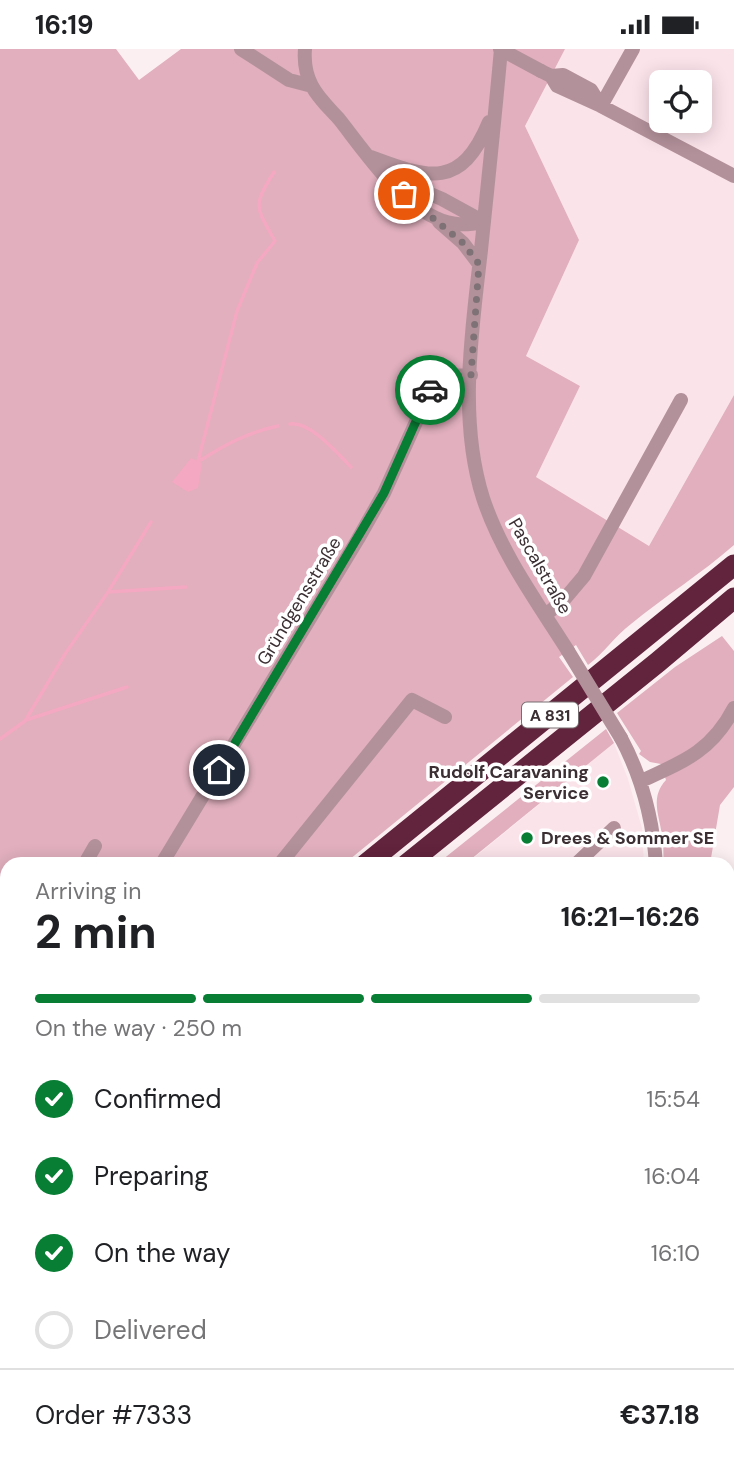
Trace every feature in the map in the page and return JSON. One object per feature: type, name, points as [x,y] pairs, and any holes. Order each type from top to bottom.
[{"type":"highway","name":"A 831","points":[[375,857],[734,565]]},
{"type":"highway","name":"A 831","points":[[416,857],[659,662],[734,598]]},
{"type":"street","points":[[241,49],[289,81],[312,86]]},
{"type":"street","points":[[305,49],[306,66],[312,86],[367,156],[393,185],[463,243],[479,264]]},
{"type":"street","points":[[501,49],[546,74],[557,86],[601,106],[734,176]]},
{"type":"street","name":"Pascalstraße","points":[[501,49],[479,264],[471,375],[469,415],[473,450],[483,498],[505,551],[621,738],[641,781],[652,824],[655,857]]},
{"type":"street","points":[[601,106],[633,49]]},
{"type":"street","name":"Pascalstraße","points":[[367,156],[426,175],[442,174],[457,167],[481,142],[495,107]]},
{"type":"street","points":[[367,156],[402,182],[442,199],[484,222]]},
{"type":"street","points":[[435,218],[468,225],[484,222]]},
{"type":"street","name":"Gründgensstraße","points":[[166,857],[384,493],[435,380],[445,376],[471,375]]},
{"type":"street","points":[[545,615],[562,602],[584,576],[681,400]]},
{"type":"street","points":[[285,857],[412,700],[445,717]]},
{"type":"street","points":[[641,781],[671,768],[702,749],[720,731],[734,708]]},
{"type":"street","points":[[583,857],[614,828]]},
{"type":"street","points":[[89,857],[95,846]]},
{"type":"shaded area","points":[[0,49],[116,49],[139,80],[181,49],[565,49],[525,126],[579,240],[526,356],[580,386],[536,477],[649,546],[734,395],[734,545],[625,629],[588,665],[576,645],[559,657],[573,677],[353,857],[0,857]]},
{"type":"shaded area","points":[[565,49],[734,49],[734,395],[649,546],[536,477],[580,386],[526,356],[579,240],[525,126]]},
{"type":"shaded area","points":[[191,458],[202,463],[198,488],[188,492],[172,482]]},
{"type":"shaded area","points":[[722,636],[734,651],[734,787],[720,805],[711,857],[664,857],[657,800],[666,780],[661,764],[650,762],[639,754],[641,751],[617,713],[675,667]]},
{"type":"shaded area","points":[[606,729],[614,743],[474,857],[446,857]]},
{"type":"shaded area","points":[[614,743],[642,828],[644,857],[475,857]]},
{"type":"waterway","points":[[197,465],[237,311],[257,263],[275,241],[259,207],[262,193],[274,172]]},
{"type":"waterway","points":[[290,424],[306,427],[331,446],[351,467]]},
{"type":"waterway","points":[[201,460],[238,439],[278,426]]},
{"type":"waterway","points":[[0,739],[25,721],[151,522]]},
{"type":"waterway","points":[[108,592],[186,587]]},
{"type":"waterway","points":[[26,720],[127,687]]},
{"type":"way so far","points":[[404,194],[463,243],[479,264],[471,375],[445,376],[435,380],[430,390]]},
{"type":"place","name":"Rudolf Caravaning Service","points":[[603,782]]},
{"type":"place","name":"Drees & Sommer SE","points":[[527,838]]},
{"type":"route","points":[[219,770],[384,493],[430,390]]}]
